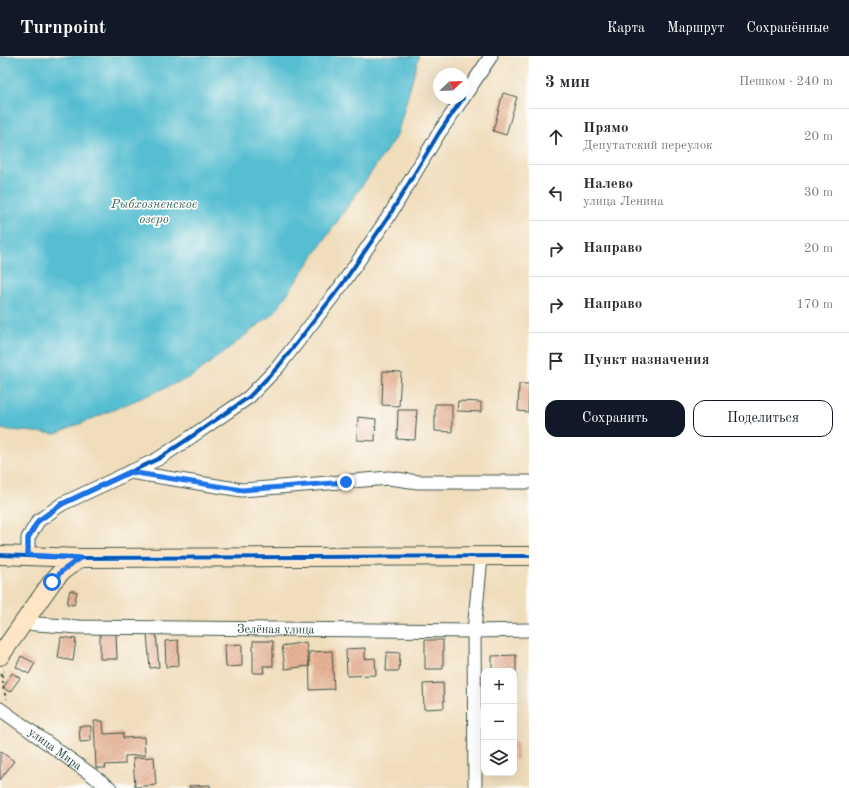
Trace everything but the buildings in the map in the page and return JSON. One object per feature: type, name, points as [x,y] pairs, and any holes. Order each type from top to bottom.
[{"type":"street","points":[[469,89],[491,56]]},
{"type":"street","points":[[28,555],[28,538],[38,521],[62,504],[164,455],[249,397],[278,367],[341,286],[389,216],[439,133],[459,104]]},
{"type":"street","points":[[130,472],[242,490],[389,478],[418,482],[529,482]]},
{"type":"street","points":[[0,555],[72,557],[529,556]]},
{"type":"street","points":[[475,788],[474,631],[481,556]]},
{"type":"street","points":[[0,656],[52,582],[72,557]]},
{"type":"street","name":"Зелёная улица","points":[[23,623],[79,627],[474,631],[529,630]]},
{"type":"street","name":"улица Мира","points":[[4,712],[110,788]]},
{"type":"path","points":[[2,674],[4,692],[10,705],[4,712]]},
{"type":"water","name":"Рыбхозненское озеро","points":[[0,56],[419,56],[397,135],[274,313],[193,376],[56,434],[0,429]]},
{"type":"cycle path","points":[[28,555],[28,538],[38,521],[62,504],[158,459],[249,397],[278,367],[341,286],[389,216],[439,133],[459,104]]},
{"type":"cycle path","points":[[0,555],[80,558],[529,556]]},
{"type":"route","points":[[52,582],[62,571],[80,558],[28,555],[28,538],[38,521],[62,504],[130,472],[196,484],[242,490],[346,482]]}]
